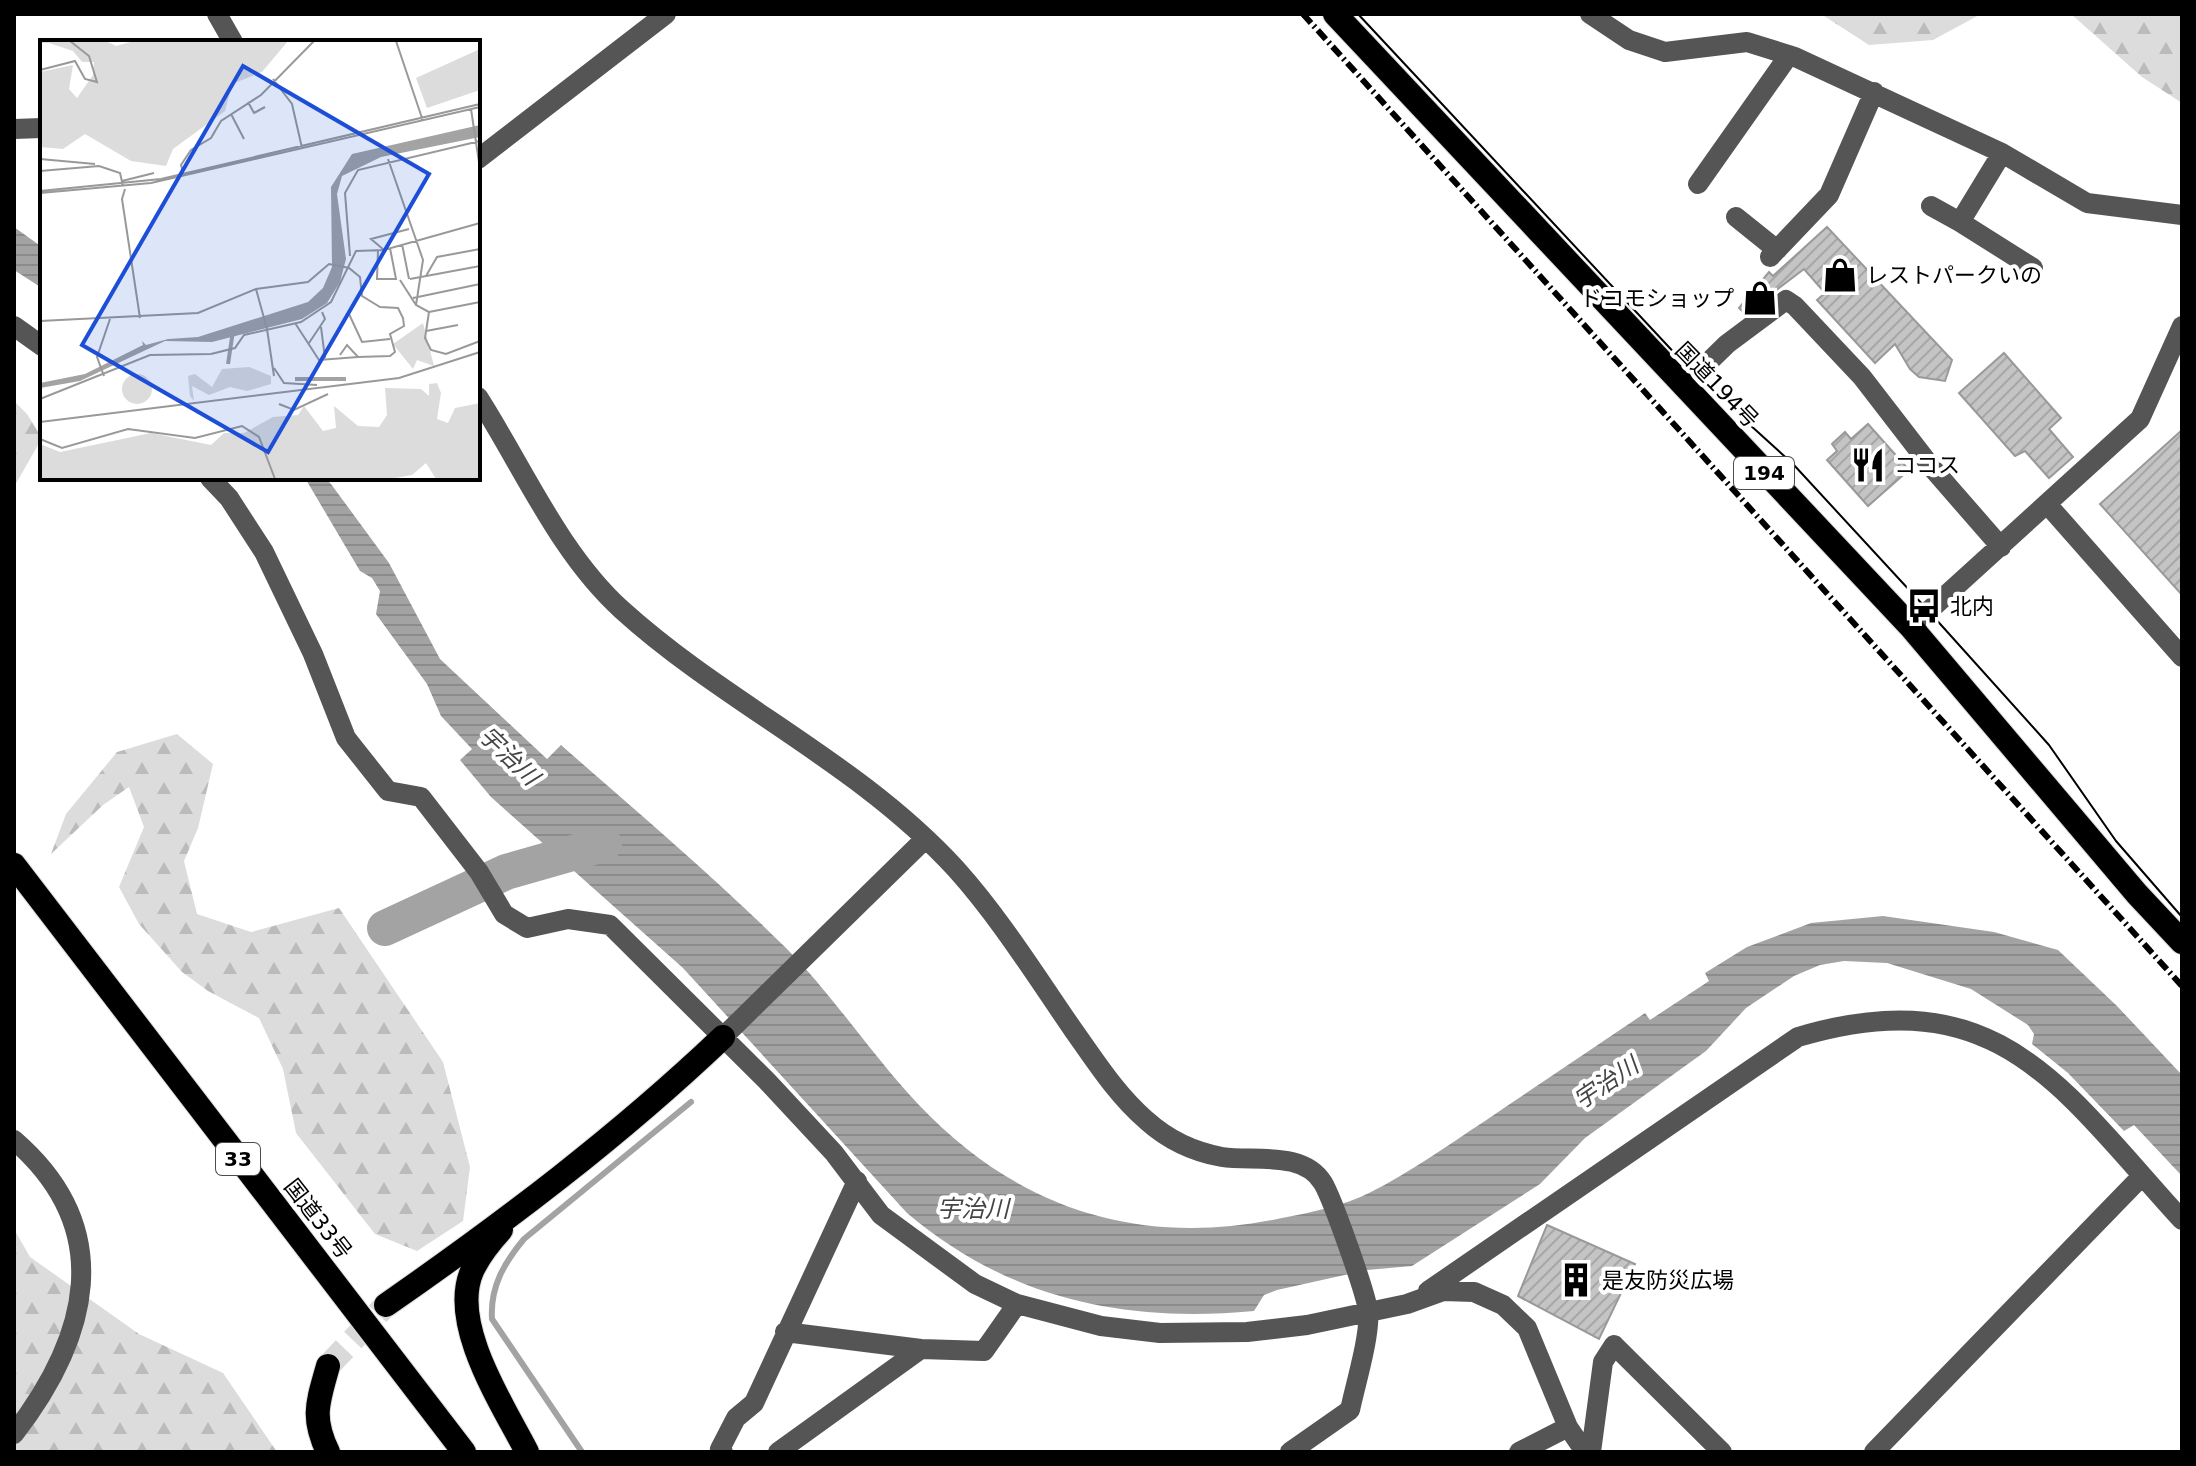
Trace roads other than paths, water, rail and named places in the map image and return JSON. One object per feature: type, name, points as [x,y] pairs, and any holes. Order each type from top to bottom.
[{"type":"highway","name":"国道194号","points":[[1344,18],[1683,387],[1911,627],[2137,894],[2182,942]]},
{"type":"highway","name":"国道33号","points":[[14,865],[464,1452]]},
{"type":"highway","points":[[386,1305],[612,1137],[723,1037]]},
{"type":"highway","points":[[515,1212],[471,1273],[466,1299],[467,1323],[527,1452]]},
{"type":"highway","points":[[328,1366],[315,1409],[319,1434],[328,1452]]},
{"type":"street","points":[[217,14],[232,40]]},
{"type":"street","points":[[480,157],[666,14]]},
{"type":"street","points":[[1590,14],[1629,40],[1665,52],[1747,42],[1789,55],[2002,153],[2087,203],[2182,215]]},
{"type":"street","points":[[1698,184],[1789,55]]},
{"type":"street","points":[[1736,217],[1773,253],[1829,195],[1874,92]]},
{"type":"street","points":[[14,129],[40,128]]},
{"type":"street","points":[[1960,222],[2002,153]]},
{"type":"street","points":[[1931,206],[2033,268]]},
{"type":"street","points":[[1683,387],[1727,344],[1786,300],[1862,377],[1933,469],[2001,547]]},
{"type":"street","points":[[14,326],[40,345]]},
{"type":"street","points":[[1911,627],[2140,419],[2182,326]]},
{"type":"street","points":[[480,400],[573,553],[611,599],[686,661],[846,770],[925,839],[980,899],[1104,1074],[1147,1122],[1171,1139],[1198,1151],[1225,1158],[1291,1161],[1324,1183],[1366,1304],[1350,1410],[1290,1452]]},
{"type":"street","points":[[212,480],[229,498],[264,552],[313,654],[346,738],[388,791],[421,797],[479,872],[504,914],[527,928],[568,919],[610,925],[723,1037],[857,1181],[881,1215],[924,1248],[975,1284],[1017,1304],[1101,1326],[1160,1333],[1247,1332],[1366,1304],[1407,1304],[1443,1291],[1474,1292],[1491,1297],[1516,1314],[1540,1355],[1568,1427],[1585,1452]]},
{"type":"street","points":[[2047,504],[2182,657]]},
{"type":"street","points":[[723,1037],[925,839]]},
{"type":"street","points":[[1407,1304],[1798,1037],[1830,1028],[1889,1019],[1936,1024],[1981,1035],[2011,1048],[2061,1087],[2182,1220]]},
{"type":"street","points":[[14,1140],[31,1155],[57,1189],[80,1255],[76,1323],[63,1360],[43,1396],[14,1434]]},
{"type":"street","points":[[1874,1452],[2142,1176]]},
{"type":"street","points":[[723,1452],[720,1449],[736,1418],[754,1403],[857,1181]]},
{"type":"street","points":[[785,1332],[921,1349],[984,1351],[1017,1304]]},
{"type":"street","points":[[1591,1452],[1603,1362],[1614,1345],[1722,1452]]},
{"type":"street","points":[[778,1452],[921,1349]]},
{"type":"street","points":[[1519,1452],[1568,1427]]},
{"type":"water","points":[[14,227],[40,246],[40,287],[14,270]]},
{"type":"water","name":"宇治川","points":[[306,480],[327,480],[331,484],[389,563],[440,659],[547,759],[561,745],[730,894],[802,965],[901,1085],[957,1141],[997,1171],[1040,1195],[1085,1212],[1131,1223],[1180,1228],[1230,1226],[1282,1218],[1350,1201],[1415,1167],[1645,1013],[1650,1020],[1709,981],[1705,973],[1747,947],[1811,923],[1883,916],[1994,932],[2058,950],[2117,1006],[2182,1075],[2182,1176],[2134,1125],[2124,1131],[2068,1073],[2032,1044],[2034,1034],[2028,1025],[1971,989],[1887,963],[1844,961],[1820,965],[1794,976],[1746,1008],[1706,1051],[1585,1138],[1540,1184],[1412,1266],[1367,1270],[1277,1290],[1264,1295],[1254,1311],[1206,1314],[1114,1308],[1070,1299],[1027,1285],[986,1266],[946,1242],[907,1213],[683,968],[491,797],[460,760],[472,749],[441,716],[427,684],[376,614],[380,591],[372,578],[360,571]]},
{"type":"waterway","points":[[385,928],[506,872],[604,844]]},
{"type":"waterway","points":[[582,1452],[492,1319],[496,1286],[510,1257],[524,1239],[691,1102]]},
{"type":"tunnel","points":[[328,1366],[386,1305]]},
{"type":"tram line","points":[[1358,14],[1695,375],[1793,464],[1924,606],[2049,745],[2116,841],[2182,917]]},
{"type":"railway","points":[[1303,14],[2182,986]]},
{"type":"place","name":"レストパークいの","points":[[1840,275]]},
{"type":"place","name":"ドコモショップ","points":[[1760,298]]},
{"type":"place","name":"ココス","points":[[1868,465]]},
{"type":"place","name":"北内","points":[[1924,606]]},
{"type":"place","name":"是友防災広場","points":[[1576,1280]]}]
